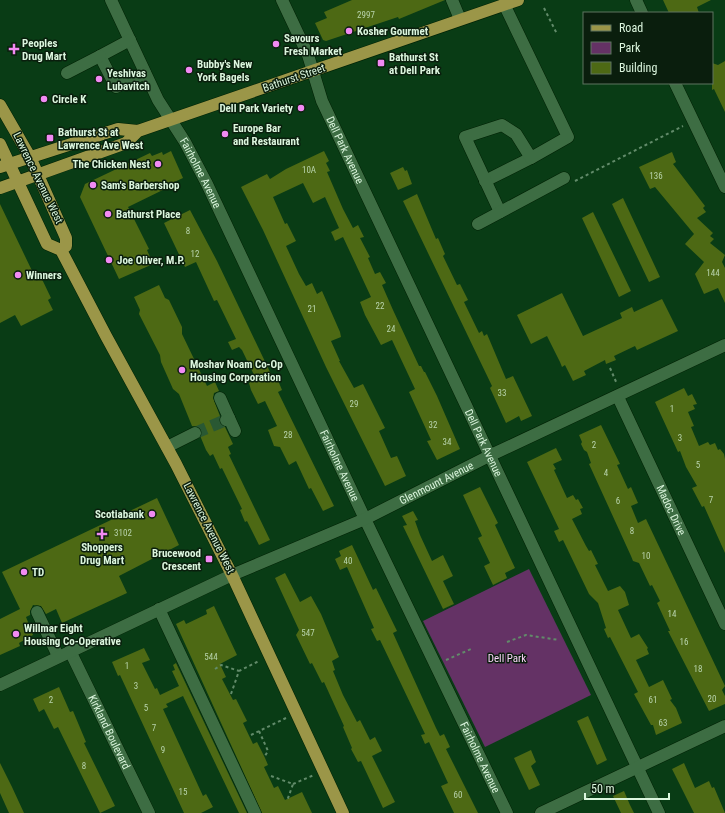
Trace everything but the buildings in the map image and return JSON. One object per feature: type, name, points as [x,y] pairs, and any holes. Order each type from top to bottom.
[{"type":"main road","name":"Bathurst Street","points":[[4,165],[118,129],[138,131],[518,0]]},
{"type":"main road","name":"Lawrence Avenue West","points":[[0,105],[30,157],[67,241],[66,246],[61,250]]},
{"type":"main road","name":"Bathurst Street","points":[[0,188],[126,143],[138,131]]},
{"type":"main road","name":"Lawrence Avenue West","points":[[0,144],[4,165],[17,182],[46,244],[61,250],[167,447],[232,575],[343,813]]},
{"type":"street","name":"Fairholme Avenue","points":[[111,0],[158,100],[185,142],[207,184],[365,519],[507,813]]},
{"type":"street","name":"Dell Park Avenue","points":[[282,0],[308,55],[322,101],[660,813]]},
{"type":"street","points":[[452,0],[460,20]]},
{"type":"street","points":[[636,0],[642,12]]},
{"type":"street","points":[[485,181],[568,137],[504,4]]},
{"type":"street","points":[[67,73],[130,40]]},
{"type":"street","points":[[100,56],[116,87],[145,74]]},
{"type":"street","points":[[675,84],[725,187]]},
{"type":"street","points":[[500,212],[465,137],[502,125],[516,134],[530,158]]},
{"type":"street","points":[[478,224],[564,178]]},
{"type":"street","name":"Glenmount Avenue","points":[[232,575],[365,519],[491,456],[725,345]]},
{"type":"street","name":"Madoc Drive","points":[[620,396],[725,624]]},
{"type":"street","points":[[220,398],[228,419],[235,431]]},
{"type":"street","points":[[167,447],[195,433]]},
{"type":"street","points":[[0,685],[58,656],[232,575]]},
{"type":"street","points":[[159,609],[255,813]]},
{"type":"street","points":[[37,612],[58,656]]},
{"type":"street","name":"Kirkland Boulevard","points":[[70,651],[149,813]]},
{"type":"street","points":[[541,813],[725,726]]},
{"type":"path","points":[[544,8],[557,34]]},
{"type":"path","points":[[564,178],[572,182],[693,121]]},
{"type":"path","points":[[610,368],[620,396]]},
{"type":"path","points":[[507,642],[526,636],[559,640]]},
{"type":"path","points":[[443,662],[471,649]]},
{"type":"path","points":[[215,669],[220,665],[239,671],[269,656]]},
{"type":"path","points":[[231,694],[239,671]]},
{"type":"path","points":[[251,735],[296,713]]},
{"type":"path","points":[[259,731],[268,751],[265,756]]},
{"type":"path","points":[[286,801],[293,784],[323,770]]},
{"type":"path","points":[[271,776],[293,784]]},
{"type":"green space","name":"Dell Park","points":[[529,569],[591,695],[485,747],[423,621]]},
{"type":"tunnel","points":[[195,433],[226,420]]},
{"type":"place","name":"Kosher Gourmet","points":[[349,31]]},
{"type":"place","name":"Savours Fresh Market","points":[[276,44]]},
{"type":"place","name":"Peoples Drug Mart","points":[[14,49]]},
{"type":"place","name":"Bathurst St at Dell Park","points":[[381,63]]},
{"type":"place","name":"Bubby's New York Bagels","points":[[189,70]]},
{"type":"place","name":"Yeshivas Lubavitch","points":[[99,79]]},
{"type":"place","name":"Circle K","points":[[44,99]]},
{"type":"place","name":"Dell Park Variety","points":[[301,108]]},
{"type":"place","name":"Europe Bar and Restaurant","points":[[225,134]]},
{"type":"place","name":"Bathurst St at Lawrence Ave West","points":[[50,138]]},
{"type":"place","name":"The Chicken Nest","points":[[158,164]]},
{"type":"place","name":"Sam's Barbershop","points":[[93,185]]},
{"type":"place","name":"Bathurst Place","points":[[108,214]]},
{"type":"place","name":"Joe Oliver, M.P.","points":[[109,260]]},
{"type":"place","name":"Winners","points":[[18,275]]},
{"type":"place","name":"Moshav Noam Co-Op Housing Corporation","points":[[182,370]]},
{"type":"place","name":"Scotiabank","points":[[152,514]]},
{"type":"place","name":"Shoppers Drug Mart","points":[[102,534]]},
{"type":"place","name":"Brucewood Crescent","points":[[209,559]]},
{"type":"place","name":"TD","points":[[24,572]]},
{"type":"place","name":"Willmar Eight Housing Co-Operative","points":[[16,634]]}]
